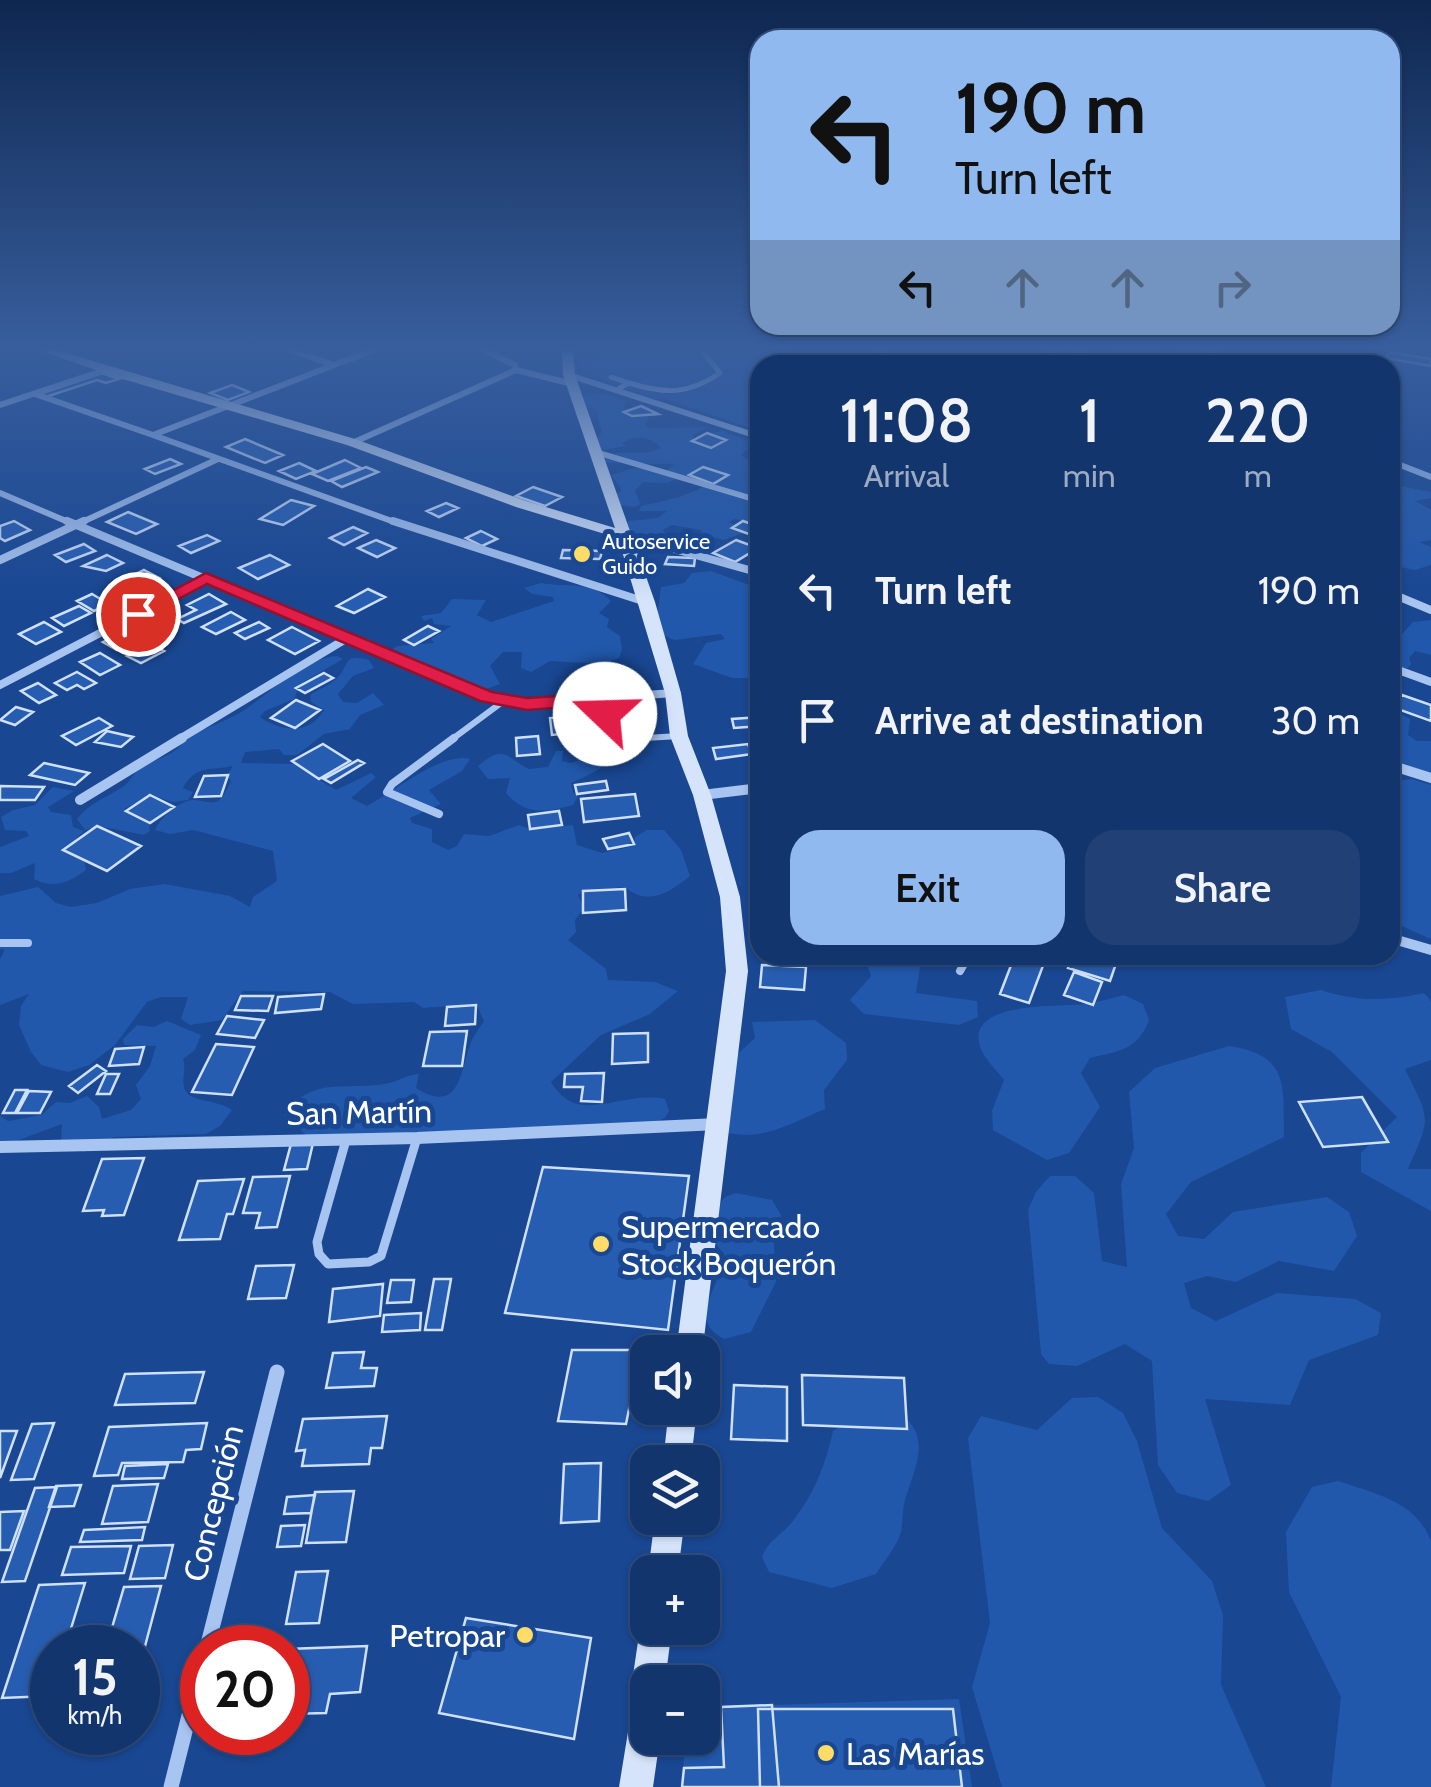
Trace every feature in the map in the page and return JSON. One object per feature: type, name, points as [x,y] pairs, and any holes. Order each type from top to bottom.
[{"type":"main road","points":[[322,433],[575,524],[624,535]]},
{"type":"main road","points":[[591,433],[646,602],[672,692],[679,736],[702,795],[730,897],[738,971],[692,1335]]},
{"type":"main road","points":[[636,1787],[640,1755]]},
{"type":"street","points":[[149,433],[395,522],[646,602]]},
{"type":"street","points":[[154,435],[158,433]]},
{"type":"street","points":[[352,442],[372,433]]},
{"type":"street","points":[[599,454],[750,498]]},
{"type":"street","points":[[0,560],[218,459]]},
{"type":"street","points":[[1400,466],[1431,477]]},
{"type":"street","points":[[0,493],[487,697],[527,704],[672,692]]},
{"type":"street","points":[[624,535],[750,570]]},
{"type":"street","points":[[0,685],[206,578]]},
{"type":"street","points":[[1400,597],[1431,610]]},
{"type":"street","points":[[80,800],[349,637]]},
{"type":"street","points":[[1400,671],[1431,682]]},
{"type":"street","points":[[1400,768],[1431,778]]},
{"type":"street","points":[[702,795],[750,789]]},
{"type":"street","points":[[1400,941],[1431,950]]},
{"type":"street","name":"San Martín","points":[[0,1147],[417,1138],[719,1124]]},
{"type":"street","name":"Concepción","points":[[213,1625],[277,1372]]},
{"type":"street","points":[[171,1787],[180,1751]]},
{"type":"lane","points":[[640,695],[650,738]]},
{"type":"lane","points":[[603,698],[612,740],[679,736]]},
{"type":"lane","points":[[439,814],[387,792],[392,784],[505,700]]},
{"type":"lane","points":[[0,943],[28,943]]},
{"type":"lane","points":[[960,970],[963,965]]},
{"type":"lane","points":[[346,1140],[317,1242],[319,1254],[328,1264],[369,1262],[380,1256],[417,1138]]},
{"type":"shaded area","points":[[601,433],[696,433],[695,445],[710,442],[713,433],[729,433],[750,442],[750,451],[741,455],[750,460],[750,523],[735,519],[729,522],[746,532],[724,540],[703,535],[701,530],[672,525],[663,530],[666,535],[699,537],[707,543],[693,550],[636,554],[647,541],[634,539],[626,525],[629,521],[658,518],[667,511],[639,511],[641,506],[691,493],[715,477],[695,471],[667,483],[643,482],[635,490],[640,504],[619,505],[612,497],[622,490],[611,475],[634,468],[667,470],[674,464],[605,463],[601,458],[609,455],[661,448],[653,441],[637,437],[622,443],[625,446],[598,451],[595,440]]},
{"type":"shaded area","points":[[1400,486],[1431,492],[1431,498],[1415,501],[1431,510],[1431,540],[1419,542],[1431,547],[1431,565],[1415,570],[1400,567]]},
{"type":"shaded area","points":[[711,571],[750,585],[750,678],[732,678],[693,664],[706,643],[725,639],[721,634],[674,640],[661,634],[657,618],[661,587],[684,583],[692,573]]},
{"type":"shaded area","points":[[541,583],[587,587],[611,601],[599,613],[609,619],[607,627],[620,636],[619,658],[603,664],[550,661],[531,672],[521,668],[522,652],[503,652],[490,666],[500,684],[481,691],[393,649],[434,643],[431,639],[451,626],[434,624],[432,618],[424,621],[421,616],[441,613],[452,599],[486,600],[477,615],[491,622],[554,601],[553,597],[532,594],[524,588]]},
{"type":"shaded area","points":[[1431,620],[1431,655],[1415,651],[1408,668],[1400,668],[1400,634],[1413,622]]},
{"type":"shaded area","points":[[337,656],[343,659],[300,684],[294,699],[260,717],[286,728],[311,724],[324,710],[311,702],[310,695],[335,680],[348,661],[355,658],[369,660],[374,668],[353,676],[338,694],[343,702],[357,703],[373,693],[384,705],[360,715],[350,729],[324,734],[297,755],[284,755],[279,749],[245,752],[241,763],[294,764],[336,790],[371,773],[376,777],[351,798],[367,806],[432,767],[459,758],[470,759],[462,771],[429,790],[441,804],[410,818],[412,823],[432,829],[432,842],[448,850],[457,846],[464,834],[489,836],[519,825],[532,830],[573,825],[577,845],[602,853],[634,846],[635,837],[647,830],[664,830],[681,850],[690,876],[666,892],[649,897],[625,887],[586,890],[578,895],[584,908],[575,920],[576,932],[568,940],[606,969],[608,980],[655,982],[678,991],[650,1014],[601,1035],[551,1082],[562,1096],[587,1105],[665,1099],[669,1111],[665,1118],[643,1128],[307,1136],[284,1115],[295,1102],[319,1089],[389,1083],[419,1074],[416,1088],[442,1097],[450,1093],[484,1021],[476,1004],[423,1008],[414,1002],[353,1004],[330,992],[243,991],[222,1020],[190,1025],[181,1019],[188,997],[161,997],[147,1002],[115,1045],[89,1065],[68,1072],[41,1065],[31,1052],[19,1025],[21,1006],[29,994],[0,1005],[0,959],[5,950],[0,949],[0,896],[38,887],[56,903],[71,907],[97,903],[130,889],[165,884],[230,896],[250,907],[253,897],[277,881],[273,851],[193,830],[170,834],[155,830],[182,803],[220,800],[231,781],[227,775],[233,766],[193,775],[183,788],[193,792],[188,800],[173,802],[150,795],[124,809],[149,824],[150,831],[144,835],[98,826],[85,830],[77,819],[124,786],[141,767],[172,753],[191,736],[240,713],[312,662]]},
{"type":"shaded area","points":[[1400,714],[1410,719],[1408,735],[1417,741],[1431,741],[1431,775],[1400,770]]},
{"type":"shaded area","points":[[587,735],[612,754],[600,769],[571,783],[578,796],[573,805],[545,811],[528,809],[506,793],[510,778],[488,779],[478,766],[494,755],[505,754],[529,769],[548,767],[556,751],[563,751],[562,761],[571,763],[584,754],[573,743]]},
{"type":"shaded area","points":[[1412,779],[1431,785],[1431,939],[1400,925],[1400,781]]},
{"type":"shaded area","points":[[53,787],[74,791],[48,807],[51,812],[71,815],[73,827],[84,831],[63,851],[83,854],[86,870],[54,884],[34,879],[35,863],[11,873],[0,873],[0,847],[29,836],[26,831],[5,830],[1,817],[35,805]]},
{"type":"shaded area","points":[[867,965],[920,965],[916,993],[977,1001],[978,1017],[959,1025],[864,1014],[850,1000],[871,976]]},
{"type":"shaded area","points":[[1321,990],[1372,999],[1424,993],[1431,1001],[1431,1060],[1405,1069],[1425,1119],[1408,1169],[1431,1169],[1431,1211],[1361,1172],[1361,1153],[1397,1117],[1332,1052],[1291,1029],[1285,997]]},
{"type":"shaded area","points":[[1124,995],[1143,1004],[1149,1020],[1133,1043],[1090,1058],[1081,1073],[1100,1107],[1069,1153],[1047,1160],[993,1130],[992,1111],[1004,1080],[981,1049],[979,1033],[986,1022],[1017,1009],[1086,1004]]},
{"type":"shaded area","points":[[815,1020],[846,1043],[847,1060],[824,1090],[825,1109],[757,1134],[714,1128],[718,1072],[755,1038],[752,1022]]},
{"type":"shaded area","points":[[167,1021],[201,1035],[195,1050],[183,1059],[184,1088],[194,1098],[232,1110],[220,1126],[206,1134],[114,1137],[84,1152],[61,1144],[62,1124],[0,1147],[0,1116],[8,1121],[41,1115],[56,1102],[70,1103],[87,1096],[99,1107],[102,1119],[131,1110],[141,1099],[136,1085],[150,1066],[156,1046],[124,1045],[123,1039],[137,1025],[154,1027]]},
{"type":"shaded area","points":[[1229,1046],[1249,1050],[1273,1065],[1282,1088],[1284,1137],[1191,1182],[1166,1214],[1178,1236],[1204,1239],[1233,1212],[1327,1197],[1349,1212],[1357,1236],[1334,1271],[1279,1261],[1236,1282],[1207,1276],[1184,1283],[1191,1308],[1216,1321],[1277,1293],[1355,1299],[1381,1313],[1378,1335],[1309,1360],[1290,1405],[1205,1399],[1231,1485],[1208,1501],[1177,1493],[1158,1465],[1152,1361],[1125,1344],[1077,1366],[1049,1364],[1041,1354],[1028,1210],[1036,1192],[1050,1176],[1075,1176],[1094,1193],[1102,1261],[1127,1267],[1121,1184],[1134,1148],[1129,1092],[1155,1068]]},
{"type":"shaded area","points":[[736,1193],[772,1200],[781,1215],[774,1245],[776,1282],[751,1332],[724,1339],[708,1325],[706,1310],[722,1252],[711,1237],[708,1220],[725,1197]]},
{"type":"shaded area","points":[[1098,1397],[1123,1413],[1137,1441],[1162,1528],[1212,1581],[1223,1615],[1221,1685],[1266,1787],[1002,1787],[972,1687],[990,1623],[968,1438],[981,1416],[1037,1430],[1072,1398]]},
{"type":"shaded area","points":[[898,1414],[916,1431],[918,1453],[901,1532],[876,1574],[832,1588],[769,1572],[762,1557],[807,1500],[823,1467],[833,1431],[856,1418]]},
{"type":"shaded area","points":[[1338,1481],[1405,1508],[1425,1528],[1431,1542],[1431,1787],[1331,1787],[1341,1697],[1289,1592],[1286,1532],[1312,1487]]},
{"type":"shaded area","name":"Las Marías","points":[[959,1699],[972,1787],[682,1787],[684,1755],[720,1755],[720,1706]]},
{"type":"building","points":[[706,433],[726,440],[711,448],[692,441]]},
{"type":"building","points":[[245,439],[283,455],[265,463],[226,447]]},
{"type":"building","points":[[170,459],[181,464],[155,474],[145,469]]},
{"type":"building","points":[[345,460],[361,468],[328,481],[312,474]]},
{"type":"building","points":[[299,463],[316,471],[296,479],[279,471]]},
{"type":"building","points":[[366,467],[378,472],[342,487],[331,481]]},
{"type":"building","points":[[703,467],[728,475],[713,484],[689,475]]},
{"type":"building","points":[[533,487],[562,497],[545,506],[516,496]]},
{"type":"building","points":[[291,500],[314,506],[283,525],[260,519]]},
{"type":"building","points":[[446,503],[458,508],[439,517],[427,511]]},
{"type":"building","points":[[128,512],[157,524],[136,534],[107,522]]},
{"type":"building","points":[[14,521],[30,530],[5,541],[0,538],[0,526]]},
{"type":"building","points":[[743,521],[750,523],[750,534],[732,528]]},
{"type":"building","points":[[353,527],[367,533],[344,545],[330,538]]},
{"type":"building","points":[[481,531],[497,539],[482,546],[466,538]]},
{"type":"building","points":[[207,535],[219,541],[191,553],[179,546]]},
{"type":"building","points":[[376,540],[395,548],[377,557],[358,548]]},
{"type":"building","points":[[736,540],[750,545],[750,553],[735,562],[713,553]]},
{"type":"building","points":[[84,544],[95,551],[66,562],[55,555]]},
{"type":"building","name":"Autoservice Guido","points":[[563,550],[602,551],[600,559],[561,558]]},
{"type":"building","points":[[107,555],[123,563],[106,571],[83,566]]},
{"type":"building","points":[[270,555],[289,565],[258,579],[239,568]]},
{"type":"building","points":[[668,557],[695,558],[694,566],[665,564]]},
{"type":"building","points":[[144,570],[159,578],[138,587],[124,580]]},
{"type":"building","points":[[368,589],[385,597],[354,613],[337,606]]},
{"type":"building","points":[[92,594],[109,604],[94,611],[77,601]]},
{"type":"building","points":[[209,594],[226,604],[184,623],[177,619],[196,610],[187,605]]},
{"type":"building","points":[[79,606],[91,613],[64,626],[52,618]]},
{"type":"building","points":[[231,612],[245,620],[216,634],[202,627]]},
{"type":"building","points":[[44,622],[61,632],[36,644],[19,634]]},
{"type":"building","points":[[259,622],[269,628],[245,639],[235,633]]},
{"type":"building","points":[[428,626],[439,631],[414,645],[404,640]]},
{"type":"building","points":[[292,627],[319,641],[295,654],[268,640]]},
{"type":"building","points":[[121,633],[135,642],[117,650],[103,642]]},
{"type":"building","points":[[150,644],[164,651],[141,663],[127,656]]},
{"type":"building","points":[[100,653],[120,665],[100,675],[80,662]]},
{"type":"building","points":[[77,672],[96,683],[84,689],[77,685],[67,690],[55,683]]},
{"type":"building","points":[[324,673],[333,678],[305,693],[296,688]]},
{"type":"building","points":[[623,675],[625,683],[588,687],[587,679]]},
{"type":"building","points":[[38,683],[56,695],[39,703],[21,691]]},
{"type":"building","points":[[1400,697],[1431,705],[1431,721],[1400,710]]},
{"type":"building","points":[[296,700],[320,710],[295,728],[271,718]]},
{"type":"building","points":[[16,707],[33,712],[15,725],[0,720]]},
{"type":"building","points":[[632,714],[640,733],[618,737],[610,717]]},
{"type":"building","points":[[570,716],[572,733],[552,735],[550,718]]},
{"type":"building","points":[[99,718],[112,726],[76,745],[62,736]]},
{"type":"building","points":[[750,718],[750,727],[734,728],[732,719]]},
{"type":"building","points":[[107,731],[133,737],[121,747],[95,742]]},
{"type":"building","points":[[538,736],[540,754],[517,756],[516,738]]},
{"type":"building","points":[[323,744],[350,761],[319,779],[292,761]]},
{"type":"building","points":[[748,744],[750,754],[716,759],[713,748]]},
{"type":"building","points":[[358,760],[364,763],[331,783],[324,779]]},
{"type":"building","points":[[44,763],[89,773],[75,785],[30,775]]},
{"type":"building","points":[[228,775],[221,796],[195,797],[204,776]]},
{"type":"building","points":[[606,781],[608,790],[577,794],[575,785]]},
{"type":"building","points":[[0,786],[44,787],[35,800],[0,800]]},
{"type":"building","points":[[635,794],[639,816],[584,822],[581,799]]},
{"type":"building","points":[[150,795],[174,807],[150,823],[126,811]]},
{"type":"building","points":[[559,811],[562,825],[530,829],[528,815]]},
{"type":"building","points":[[97,826],[141,846],[107,871],[63,850]]},
{"type":"building","points":[[629,833],[634,844],[608,849],[603,839]]},
{"type":"building","points":[[625,889],[626,910],[583,913],[583,891]]},
{"type":"building","points":[[762,965],[806,967],[804,990],[760,987]]},
{"type":"building","points":[[1011,965],[1043,965],[1029,1003],[1000,994]]},
{"type":"building","points":[[1069,965],[1116,965],[1110,981],[1068,968]]},
{"type":"building","points":[[1074,972],[1102,982],[1093,1005],[1064,995]]},
{"type":"building","points":[[324,994],[321,1009],[275,1013],[278,997]]},
{"type":"building","points":[[241,996],[273,996],[268,1011],[235,1010]]},
{"type":"building","points":[[476,1005],[475,1024],[445,1026],[447,1007]]},
{"type":"building","points":[[227,1016],[264,1020],[255,1038],[217,1034]]},
{"type":"building","points":[[467,1031],[462,1066],[423,1066],[430,1032]]},
{"type":"building","points":[[648,1033],[648,1062],[612,1064],[613,1034]]},
{"type":"building","points":[[216,1044],[254,1047],[232,1095],[192,1092]]},
{"type":"building","points":[[144,1047],[139,1064],[109,1066],[115,1049]]},
{"type":"building","points":[[97,1065],[106,1071],[78,1093],[69,1086]]},
{"type":"building","points":[[604,1073],[602,1102],[581,1101],[583,1087],[564,1087],[565,1074]]},
{"type":"building","points":[[106,1074],[119,1074],[110,1094],[97,1094]]},
{"type":"building","points":[[15,1090],[27,1090],[15,1113],[3,1113]]},
{"type":"building","points":[[29,1091],[51,1092],[40,1113],[17,1113]]},
{"type":"building","points":[[1362,1097],[1388,1142],[1323,1147],[1299,1102]]},
{"type":"building","points":[[313,1143],[307,1169],[284,1170],[291,1144]]},
{"type":"building","points":[[144,1158],[124,1215],[102,1216],[104,1210],[83,1211],[102,1159]]},
{"type":"building","name":"Supermercado Stock Boquerón","points":[[543,1167],[689,1176],[668,1330],[505,1313]]},
{"type":"building","points":[[290,1176],[277,1227],[256,1228],[260,1213],[243,1213],[253,1177]]},
{"type":"building","points":[[244,1179],[220,1239],[179,1240],[198,1181]]},
{"type":"building","points":[[294,1265],[286,1298],[248,1299],[256,1266]]},
{"type":"building","points":[[434,1279],[451,1279],[442,1330],[425,1330]]},
{"type":"building","points":[[391,1280],[414,1280],[411,1302],[387,1303]]},
{"type":"building","points":[[383,1284],[380,1316],[329,1322],[333,1289]]},
{"type":"building","points":[[421,1313],[420,1330],[382,1332],[384,1315]]},
{"type":"building","points":[[572,1350],[630,1350],[626,1424],[558,1421]]},
{"type":"building","points":[[364,1352],[361,1368],[377,1368],[374,1386],[326,1388],[333,1353]]},
{"type":"building","points":[[204,1372],[195,1403],[115,1405],[125,1374]]},
{"type":"building","points":[[802,1375],[904,1378],[907,1429],[803,1425]]},
{"type":"building","points":[[734,1385],[787,1387],[787,1441],[731,1439]]},
{"type":"building","points":[[387,1416],[382,1448],[371,1448],[369,1464],[302,1466],[305,1450],[296,1451],[303,1419]]},
{"type":"building","points":[[54,1423],[34,1479],[11,1480],[32,1424]]},
{"type":"building","points":[[207,1423],[201,1449],[186,1450],[183,1462],[122,1463],[118,1475],[94,1476],[109,1427]]},
{"type":"building","points":[[0,1431],[17,1431],[0,1478]]},
{"type":"building","points":[[601,1463],[599,1521],[561,1523],[564,1464]]},
{"type":"building","points":[[168,1464],[164,1478],[122,1479],[125,1466]]},
{"type":"building","points":[[158,1484],[148,1522],[102,1524],[113,1486]]},
{"type":"building","points":[[81,1485],[74,1506],[49,1507],[56,1486]]},
{"type":"building","points":[[57,1487],[25,1581],[2,1582],[35,1488]]},
{"type":"building","points":[[354,1491],[346,1542],[306,1543],[315,1492]]},
{"type":"building","points":[[315,1495],[311,1513],[284,1514],[287,1497]]},
{"type":"building","points":[[24,1511],[10,1550],[0,1550],[0,1512]]},
{"type":"building","points":[[305,1525],[301,1546],[277,1547],[281,1526]]},
{"type":"building","points":[[145,1527],[142,1540],[80,1542],[84,1530]]},
{"type":"building","points":[[173,1545],[165,1578],[130,1579],[139,1546]]},
{"type":"building","points":[[131,1546],[124,1573],[62,1575],[71,1547]]},
{"type":"building","points":[[328,1571],[319,1623],[286,1624],[296,1572]]},
{"type":"building","points":[[85,1583],[72,1625],[30,1625],[30,1697],[2,1698],[39,1585]]},
{"type":"building","points":[[161,1586],[151,1625],[113,1625],[124,1587]]},
{"type":"building","points":[[466,1618],[591,1638],[574,1739],[439,1713]]},
{"type":"building","points":[[367,1646],[360,1692],[330,1694],[326,1713],[310,1713],[310,1648]]},
{"type":"building","points":[[772,1705],[779,1787],[682,1787],[684,1768],[724,1767],[721,1707]]},
{"type":"building","name":"Las Marías","points":[[758,1709],[953,1709],[962,1787],[760,1787]]},
{"type":"place","name":"Autoservice Guido","points":[[582,554]]},
{"type":"place","name":"Supermercado Stock Boquerón","points":[[601,1244]]},
{"type":"place","name":"Petropar","points":[[525,1635]]},
{"type":"place","name":"Las Marías","points":[[826,1753]]},
{"type":"route","points":[[138,614],[206,578],[487,697],[527,704],[603,698],[605,714]]}]
